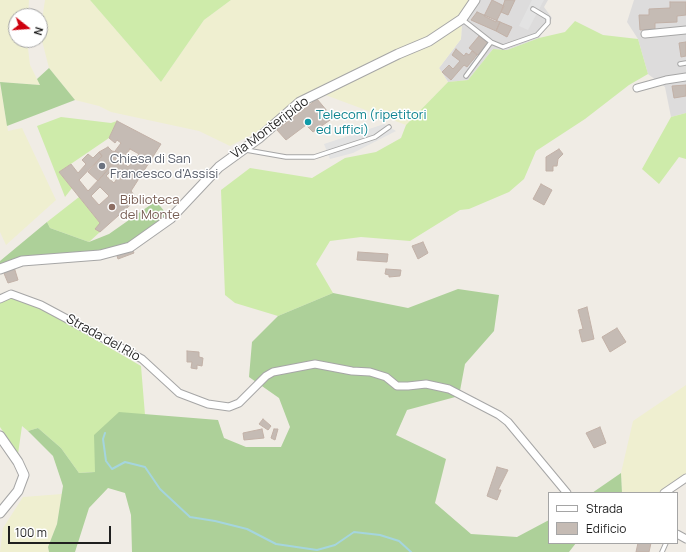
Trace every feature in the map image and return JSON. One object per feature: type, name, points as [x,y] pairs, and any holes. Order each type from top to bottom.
[{"type":"street","name":"Via Monteripido","points":[[0,269],[22,261],[100,254],[130,247],[171,218],[219,167],[300,102],[429,41],[462,19],[475,0]]},
{"type":"street","points":[[645,34],[686,30]]},
{"type":"street","points":[[637,88],[686,76]]},
{"type":"street","name":"Strada del Rio","points":[[0,299],[11,294],[41,304],[142,359],[179,392],[208,404],[229,407],[239,403],[266,376],[273,372],[314,364],[352,371],[370,372],[386,377],[397,386],[426,384],[449,389],[499,415],[508,422],[566,492]]},
{"type":"street","points":[[0,436],[18,462],[24,475],[18,491],[0,513]]},
{"type":"street","points":[[665,492],[686,478]]},
{"type":"lane","points":[[462,19],[491,42],[503,47],[537,35],[548,23],[548,18],[533,9]]},
{"type":"lane","points":[[466,76],[491,42]]},
{"type":"lane","points":[[680,64],[686,63]]},
{"type":"lane","points":[[243,149],[286,157],[314,157],[375,137],[389,127]]},
{"type":"shaded area","points":[[475,0],[548,0],[544,7],[552,18],[539,38],[507,50],[493,49],[468,80],[448,82],[439,68],[461,39],[462,19]]},
{"type":"shaded area","points":[[532,0],[544,0],[528,30],[519,26]]},
{"type":"shaded area","points":[[634,0],[686,0],[686,113],[671,117],[665,87],[648,74],[638,39],[627,22]]},
{"type":"shaded area","points":[[384,124],[396,131],[353,153],[330,159],[324,144]]},
{"type":"green space","points":[[0,0],[29,0],[28,8],[8,8],[8,48],[28,48],[30,65],[40,85],[0,82]]},
{"type":"green space","points":[[45,0],[90,0],[161,82],[204,20],[231,0],[475,0],[462,19],[461,39],[439,68],[448,82],[406,125],[312,90],[297,99],[263,129],[230,146],[199,131],[111,112],[99,106],[75,100],[49,68],[44,48],[48,48],[48,8],[44,8]]},
{"type":"green space","points":[[90,0],[231,0],[204,20],[161,82]]},
{"type":"green space","points":[[575,21],[603,35],[638,39],[648,74],[629,85],[585,119],[536,151],[524,179],[509,192],[469,209],[460,210],[410,241],[361,237],[330,241],[316,264],[333,293],[278,316],[235,303],[225,295],[221,190],[250,168],[312,178],[345,158],[376,152],[401,138],[406,125],[448,82],[468,80],[493,49],[507,50],[539,38],[565,32]]},
{"type":"green space","points":[[49,68],[75,100],[7,126],[0,82],[40,85],[37,79]]},
{"type":"green space","points":[[0,84],[8,131],[22,128],[56,200],[6,245],[0,232]]},
{"type":"green space","points":[[686,113],[686,159],[679,157],[659,184],[642,169],[671,117]]},
{"type":"green space","points":[[61,117],[111,123],[117,121],[109,138],[59,172],[72,188],[65,197],[37,126]]},
{"type":"green space","points":[[79,197],[100,223],[100,232],[89,242],[50,228],[47,222]]},
{"type":"green space","points":[[156,201],[169,217],[121,249],[0,265],[0,261],[47,222],[50,228],[89,242],[109,234]]},
{"type":"green space","points":[[458,289],[499,295],[494,331],[465,364],[459,396],[407,410],[396,435],[446,459],[435,503],[471,534],[517,537],[548,521],[548,544],[575,544],[569,552],[132,552],[131,515],[125,493],[108,488],[89,508],[75,552],[49,552],[48,547],[57,524],[63,486],[53,456],[28,431],[38,428],[61,448],[79,473],[95,472],[94,435],[119,412],[218,420],[224,438],[246,447],[281,447],[290,427],[279,398],[249,377],[252,342],[278,316],[333,293],[408,308]]},
{"type":"green space","points":[[11,294],[41,305],[65,322],[141,366],[145,415],[119,413],[95,472],[79,473],[61,448],[38,428],[28,431],[22,426],[18,454],[0,427],[0,299]]},
{"type":"green space","points":[[686,385],[686,478],[665,492],[622,492],[621,473],[633,421]]},
{"type":"green space","points":[[621,473],[622,492],[593,492]]},
{"type":"green space","points":[[62,494],[57,524],[48,547],[49,552],[0,552],[3,528],[23,497]]},
{"type":"building","points":[[492,0],[504,6],[496,22],[484,16]]},
{"type":"building","points":[[505,0],[515,0],[508,15],[501,12]]},
{"type":"building","points":[[670,2],[686,2],[686,15],[677,16],[677,22],[655,23],[655,29],[640,30],[639,15],[649,15],[649,9],[670,8]]},
{"type":"building","points":[[477,12],[500,22],[496,31],[471,20]]},
{"type":"building","points":[[500,22],[512,27],[507,37],[496,31]]},
{"type":"building","points":[[479,36],[488,43],[478,55],[469,48]]},
{"type":"building","points":[[686,42],[686,56],[681,57],[679,43]]},
{"type":"building","points":[[456,49],[464,56],[466,53],[469,55],[472,51],[477,55],[467,67],[464,65],[451,80],[442,72],[449,65],[453,69],[460,61],[452,55]]},
{"type":"building","points":[[686,85],[686,96],[674,98],[672,86]]},
{"type":"building","name":"Telecom (ripetitori ed uffici)","points":[[317,99],[333,118],[313,132],[306,125],[286,140],[277,130]]},
{"type":"building","points":[[117,121],[161,144],[131,191],[137,199],[100,232],[95,229],[100,223],[59,172],[71,164],[78,173],[86,164],[82,160],[88,154],[93,158],[99,152],[102,156],[79,180],[88,191],[118,159],[118,154],[115,151],[121,143],[117,140],[115,143],[109,138]],"holes":[[[130,149],[139,154],[128,167],[121,161]],[[111,171],[118,177],[114,183],[106,176]],[[100,187],[109,196],[99,205],[91,196]]]},
{"type":"building","name":"Chiesa di San Francesco d'Assisi","points":[[108,147],[112,151],[117,152],[119,156],[98,181],[88,172],[102,156],[99,152]]},
{"type":"building","points":[[559,149],[563,154],[558,159],[557,166],[553,166],[553,171],[546,171],[546,157]]},
{"type":"building","points":[[541,184],[552,190],[544,205],[533,199]]},
{"type":"building","points":[[423,242],[428,253],[418,259],[412,246]]},
{"type":"building","points":[[132,249],[134,253],[118,259],[116,253]]},
{"type":"building","points":[[358,252],[388,254],[387,262],[357,260]]},
{"type":"building","points":[[14,267],[18,280],[8,283],[3,271]]},
{"type":"building","points":[[386,269],[401,270],[400,276],[389,277],[389,275],[385,274]]},
{"type":"building","points":[[587,307],[594,339],[582,342],[579,330],[583,329],[578,310]]},
{"type":"building","points":[[617,328],[626,342],[610,352],[602,337]]},
{"type":"building","points":[[187,351],[199,352],[199,357],[203,358],[202,366],[197,365],[197,369],[191,368],[192,362],[187,362]]},
{"type":"building","points":[[263,419],[271,426],[268,430],[259,424]]},
{"type":"building","points":[[600,427],[606,443],[594,448],[586,433]]},
{"type":"building","points":[[262,429],[264,438],[244,440],[243,433]]},
{"type":"building","points":[[274,429],[278,429],[275,440],[271,438]]},
{"type":"building","points":[[497,467],[508,470],[498,490],[501,490],[497,500],[487,496]]},
{"type":"building","points":[[638,544],[651,544],[649,552],[636,552]]},
{"type":"waterway","points":[[105,433],[103,439],[106,461],[112,469],[125,462],[145,467],[160,489],[190,517],[215,521],[247,529],[276,544],[317,550],[335,545],[354,532],[380,535],[399,541],[411,552]]},
{"type":"place","name":"Telecom (ripetitori ed uffici)","points":[[308,122]]},
{"type":"place","name":"Chiesa di San Francesco d'Assisi","points":[[102,166]]},
{"type":"place","name":"Biblioteca del Monte","points":[[112,207]]}]
